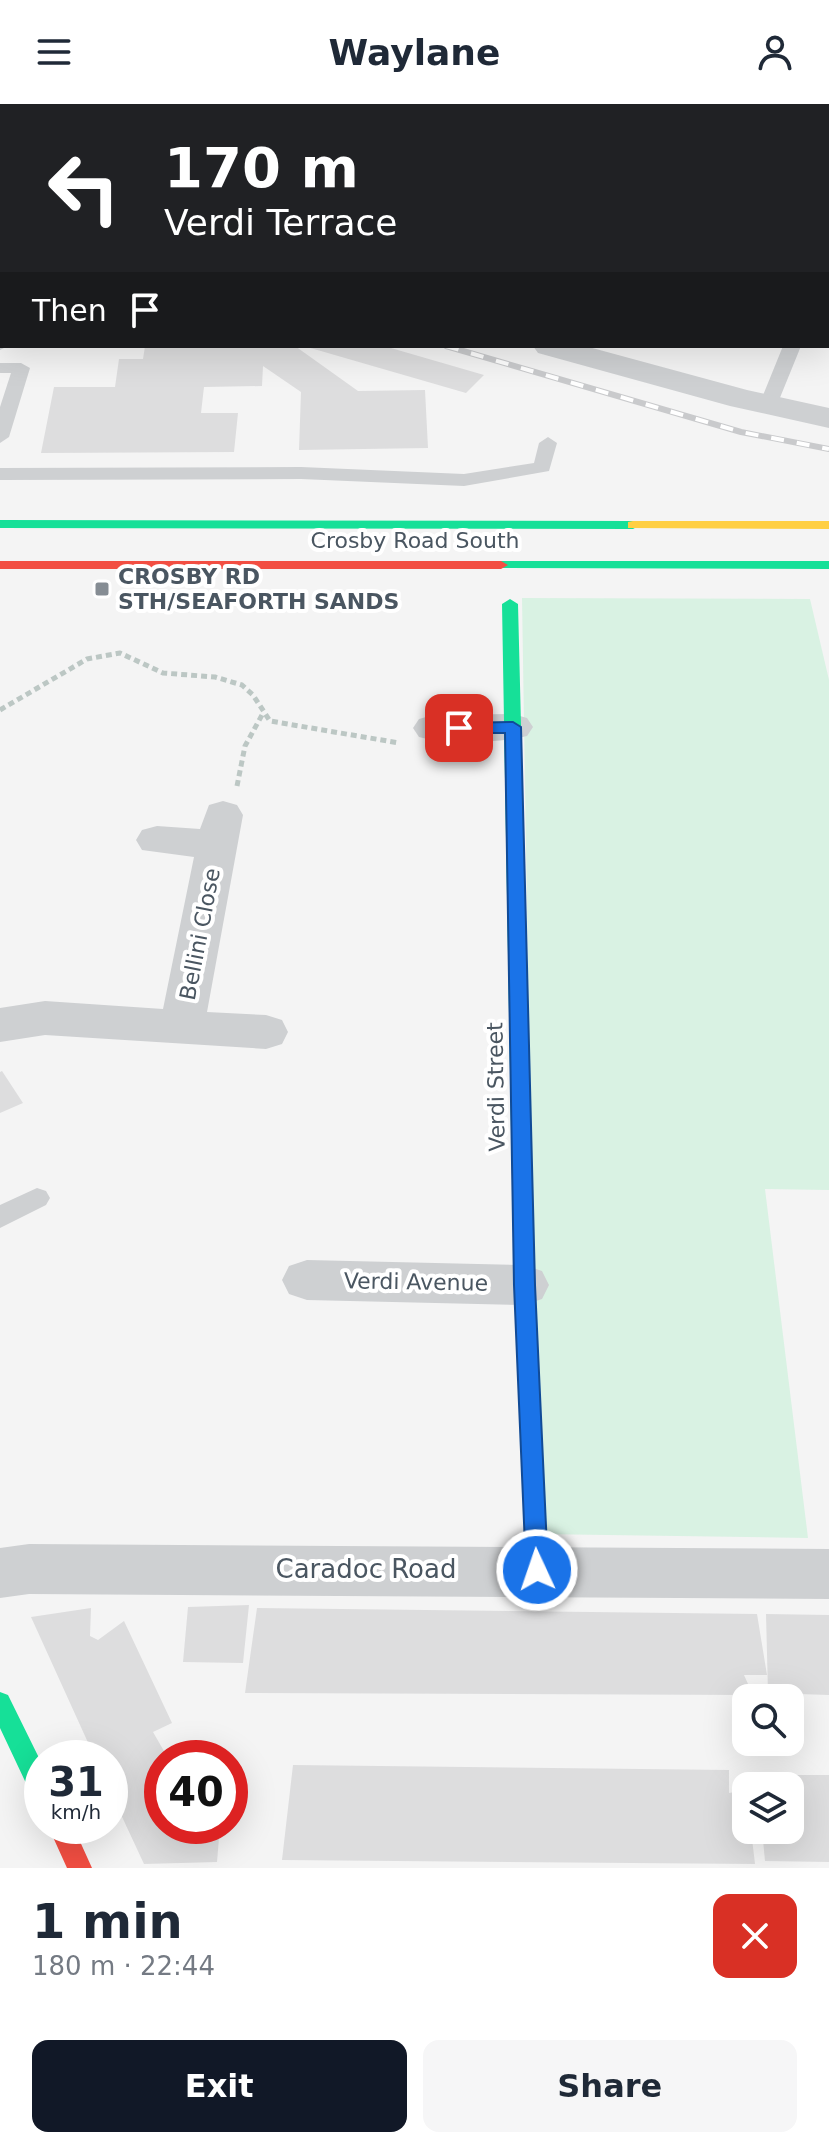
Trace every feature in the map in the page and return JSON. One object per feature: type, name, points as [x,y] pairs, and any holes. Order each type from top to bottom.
[{"type":"main road","name":"Crosby Road South","points":[[0,524],[829,525]]},
{"type":"main road","name":"Crosby Road South","points":[[0,565],[829,565]]},
{"type":"main road","name":"Verdi Street","points":[[510,604],[524,1285],[537,1570]]},
{"type":"main road","points":[[0,1703],[24,1753]]},
{"type":"main road","points":[[69,1844],[80,1868]]},
{"type":"street","points":[[556,348],[768,405],[829,418]]},
{"type":"street","points":[[433,728],[513,727]]},
{"type":"street","name":"Bellini Close","points":[[157,840],[221,830],[182,1025]]},
{"type":"street","name":"Bellini Close","points":[[0,1025],[45,1018],[266,1032]]},
{"type":"street","name":"Verdi Avenue","points":[[307,1280],[524,1285]]},
{"type":"street","name":"Caradoc Road","points":[[0,1573],[29,1569],[829,1574]]},
{"type":"lane","points":[[44,104],[74,104]]},
{"type":"lane","points":[[768,405],[791,348]]},
{"type":"lane","points":[[0,368],[21,368],[0,437]]},
{"type":"lane","points":[[0,474],[301,473],[464,480],[542,467],[548,443]]},
{"type":"lane","points":[[0,1217],[37,1198]]},
{"type":"path","points":[[0,710],[26,698],[81,661],[119,653],[137,658],[168,674],[211,675],[237,683],[259,699],[262,715],[259,726]]},
{"type":"path","points":[[262,715],[270,721],[393,744],[410,741],[433,728]]},
{"type":"path","points":[[242,764],[248,738],[259,726],[270,721]]},
{"type":"green space","points":[[522,598],[810,599],[829,680],[829,1190],[765,1189],[808,1538],[537,1534]]},
{"type":"building","points":[[145,348],[298,348],[358,391],[425,390],[428,448],[299,450],[301,392],[263,366],[262,386],[204,387],[201,413],[238,413],[234,452],[41,453],[54,387],[115,387],[119,359],[143,359]]},
{"type":"building","points":[[310,348],[391,348],[484,375],[466,393]]},
{"type":"building","points":[[0,1072],[23,1103],[0,1113]]},
{"type":"building","points":[[249,1605],[243,1663],[183,1662],[188,1607]]},
{"type":"building","points":[[91,1608],[90,1636],[98,1640],[124,1621],[172,1723],[153,1732],[158,1740],[144,1740],[144,1844],[218,1844],[217,1862],[144,1864],[128,1830],[128,1740],[87,1740],[31,1617]]},
{"type":"building","points":[[257,1608],[757,1614],[767,1675],[744,1675],[748,1684],[732,1684],[732,1695],[245,1693]]},
{"type":"building","points":[[766,1614],[829,1615],[829,1695],[804,1694],[804,1684],[768,1684]]},
{"type":"building","points":[[293,1765],[729,1770],[732,1844],[753,1844],[755,1864],[282,1860]]},
{"type":"building","points":[[804,1775],[829,1775],[829,1862],[765,1861],[763,1844],[804,1844]]},
{"type":"railway","points":[[453,348],[741,432],[829,449]]},
{"type":"traffic: fast","points":[[0,524],[633,525]]},
{"type":"traffic: fast","points":[[501,565],[829,565]]},
{"type":"traffic: fast","points":[[510,604],[521,1128]]},
{"type":"traffic: fast","points":[[0,1703],[24,1753]]},
{"type":"traffic: slow","points":[[633,525],[829,525]]},
{"type":"traffic: jam","points":[[0,565],[501,565]]},
{"type":"traffic: jam","points":[[521,1128],[524,1285],[537,1570]]},
{"type":"traffic: jam","points":[[69,1844],[80,1868]]},
{"type":"place","name":"CROSBY RD STH/SEAFORTH SANDS","points":[[102,589]]},
{"type":"route","points":[[459,728],[513,727],[524,1285],[537,1570]]}]
